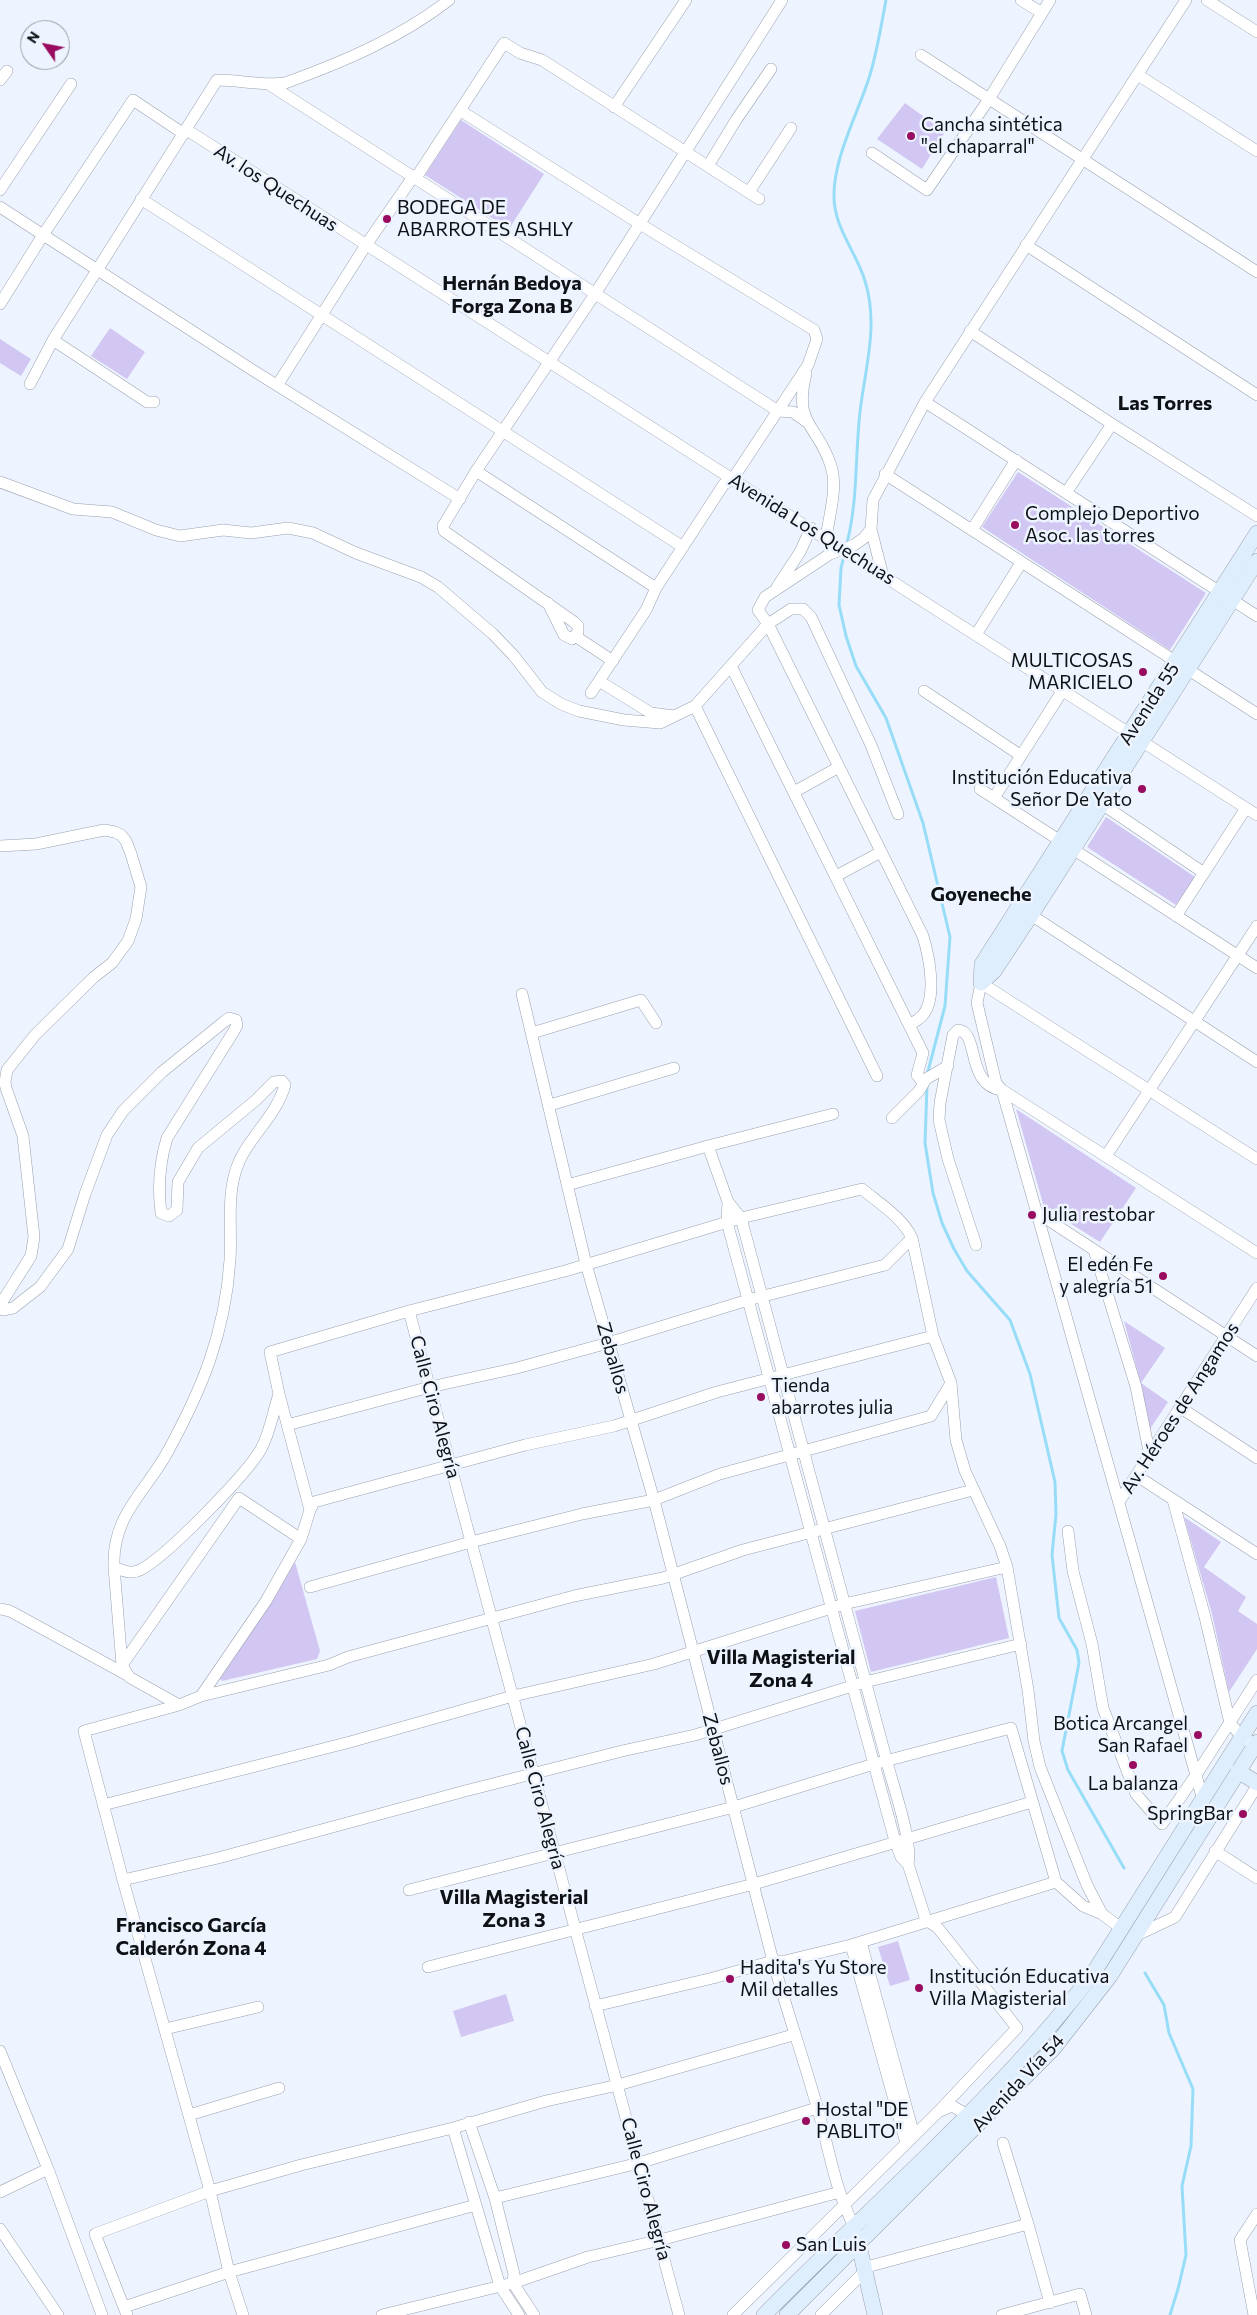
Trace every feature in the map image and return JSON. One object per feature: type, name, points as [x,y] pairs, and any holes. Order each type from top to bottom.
[{"type":"main road","name":"Avenida 55","points":[[981,983],[982,964],[1067,845],[1182,666],[1226,596],[1257,533]]},
{"type":"main road","name":"Avenida 55","points":[[1226,596],[1257,561]]},
{"type":"main road","name":"Avenida 55","points":[[981,983],[994,971],[1031,915],[1067,845],[1102,804],[1136,737]]},
{"type":"main road","name":"Avenida Vía 54","points":[[787,2315],[1053,2050],[1110,1976],[1238,1771],[1253,1743],[1257,1713]]},
{"type":"main road","name":"Avenida Vía 54","points":[[764,2315],[968,2114],[1029,2051],[1094,1972],[1203,1800],[1253,1743]]},
{"type":"main road","points":[[1238,1771],[1257,1784]]},
{"type":"main road","points":[[854,2226],[875,2315]]},
{"type":"street","points":[[30,384],[53,340],[96,270],[186,132],[217,80],[270,85],[293,80],[373,48],[405,30],[449,0]]},
{"type":"street","points":[[614,108],[686,0]]},
{"type":"street","points":[[613,661],[575,636],[570,639],[564,635],[548,604],[444,532],[443,526],[502,432],[595,294],[684,151],[782,0]]},
{"type":"street","points":[[1021,0],[1042,13]]},
{"type":"street","points":[[872,153],[928,190],[989,99],[1050,0]]},
{"type":"street","points":[[882,572],[871,529],[873,500],[885,474],[925,402],[970,331],[1083,161],[1186,0]]},
{"type":"street","points":[[1207,0],[1257,32]]},
{"type":"street","points":[[278,384],[366,245],[413,177],[420,172],[504,43],[520,53],[542,60],[614,108],[754,196],[791,128]]},
{"type":"street","points":[[921,55],[1257,272]]},
{"type":"street","points":[[708,166],[736,120],[771,69]]},
{"type":"street","points":[[1138,75],[1257,151]]},
{"type":"street","points":[[0,190],[71,84]]},
{"type":"street","points":[[270,85],[778,411],[793,412],[807,422]]},
{"type":"street","name":"Av. los Quechuas","points":[[43,235],[133,100],[366,245]]},
{"type":"street","points":[[461,111],[640,224],[814,330],[817,339],[808,365],[801,404],[807,422],[818,439],[831,466],[833,491],[826,538]]},
{"type":"street","points":[[141,199],[683,547]]},
{"type":"street","points":[[0,207],[96,270],[460,499]]},
{"type":"street","points":[[0,304],[43,235]]},
{"type":"street","name":"Avenida Los Quechuas","points":[[366,245],[732,480],[882,572],[1257,815]]},
{"type":"street","points":[[1026,245],[1257,395]]},
{"type":"street","points":[[970,331],[1257,516]]},
{"type":"street","points":[[53,340],[147,402],[154,402]]},
{"type":"street","points":[[592,693],[646,610],[656,588],[724,484],[732,480],[808,365]]},
{"type":"street","points":[[925,402],[1257,616]]},
{"type":"street","points":[[1066,493],[1112,424]]},
{"type":"street","points":[[972,530],[1016,460]]},
{"type":"street","points":[[476,472],[656,588]]},
{"type":"street","points":[[885,474],[1257,714]]},
{"type":"street","points":[[0,482],[73,509],[112,512],[156,530],[180,536],[223,530],[252,533],[288,528],[313,533],[356,553],[421,577],[438,587],[493,634],[514,656],[542,692],[560,704],[578,711],[642,723],[660,723],[695,706],[768,624],[791,609],[798,608],[807,611],[871,745],[898,814]]},
{"type":"street","points":[[775,591],[800,552],[811,528]]},
{"type":"street","points":[[871,529],[864,538],[845,550],[830,554],[765,597],[758,610],[768,624],[923,936],[930,958],[931,984],[928,1006],[923,1015],[910,1025]]},
{"type":"street","points":[[976,633],[1021,563]]},
{"type":"street","points":[[731,666],[923,1053],[917,1075],[920,1079],[926,1078],[948,1066]]},
{"type":"street","points":[[599,681],[651,713],[674,716]]},
{"type":"street","points":[[994,798],[1063,690]]},
{"type":"street","points":[[924,691],[1020,755]]},
{"type":"street","points":[[695,706],[877,1076]]},
{"type":"street","points":[[794,792],[839,768]]},
{"type":"street","points":[[980,790],[1257,968]]},
{"type":"street","points":[[1102,804],[1204,872]]},
{"type":"street","points":[[1176,916],[1246,808]]},
{"type":"street","points":[[0,846],[36,844],[104,830],[115,832],[126,841],[141,887],[136,919],[130,936],[120,953],[35,1035],[12,1062],[5,1077],[6,1088],[23,1136],[34,1237],[31,1256],[2,1302],[3,1310],[13,1308],[40,1287],[68,1249],[84,1194],[103,1145],[123,1111],[162,1072],[224,1021],[229,1018],[236,1020],[237,1025],[167,1138],[163,1150],[161,1175],[162,1213],[169,1216],[177,1210],[178,1182],[198,1148],[256,1100],[274,1082],[282,1081],[286,1085],[271,1114],[243,1156],[233,1180],[228,1285],[215,1351],[178,1433],[158,1468],[121,1522],[113,1550],[122,1665],[129,1677]]},
{"type":"street","points":[[836,876],[880,852]]},
{"type":"street","points":[[1031,915],[1257,1062]]},
{"type":"street","points":[[1106,1156],[1257,926]]},
{"type":"street","points":[[1257,1159],[981,983],[977,1003],[996,1083],[1002,1090],[1257,1254]]},
{"type":"street","name":"Zeballos","points":[[522,994],[550,1105],[550,1114],[586,1264],[654,1500],[773,1961],[793,2035],[817,2108],[843,2204],[854,2226]]},
{"type":"street","points":[[532,1033],[641,1000],[656,1023]]},
{"type":"street","points":[[976,1245],[948,1159],[939,1120],[940,1103],[953,1035],[958,1030],[963,1030],[968,1035],[974,1061],[982,1079],[994,1089],[1002,1090]]},
{"type":"street","points":[[550,1105],[674,1068]]},
{"type":"street","points":[[892,1118],[919,1091],[926,1078]]},
{"type":"street","points":[[1002,1090],[1203,1800]]},
{"type":"street","points":[[567,1185],[832,1114]]},
{"type":"street","points":[[708,1146],[728,1202],[741,1218],[907,1838],[910,1856],[908,1864]]},
{"type":"street","points":[[310,1510],[287,1426],[270,1352],[409,1311],[586,1264],[741,1218],[862,1189],[908,1229],[912,1238],[933,1336],[951,1383],[956,1440],[973,1490],[1000,1546],[1007,1566],[1021,1644],[1034,1741],[1040,1767],[1087,1885],[1102,1914]]},
{"type":"street","points":[[728,1202],[727,1222],[811,1531],[830,1609],[895,1841],[902,1857],[908,1864],[926,1920],[938,1928],[1018,2028],[938,2112],[733,2315]]},
{"type":"street","points":[[1036,1212],[1257,1356]]},
{"type":"street","points":[[287,1426],[430,1387],[517,1368],[608,1344],[748,1300],[885,1265],[912,1238]]},
{"type":"street","points":[[1094,1250],[1136,1387],[1150,1456]]},
{"type":"street","name":"Av. Héroes de Angamos","points":[[1119,1502],[1257,1288]]},
{"type":"street","name":"Calle Ciro Alegría","points":[[409,1311],[595,2006],[680,2315]]},
{"type":"street","points":[[202,1696],[266,1601],[301,1539],[314,1502],[451,1464],[632,1421],[716,1392],[933,1336]]},
{"type":"street","points":[[310,1587],[471,1542],[582,1514],[654,1500],[720,1474],[931,1416],[951,1383]]},
{"type":"street","points":[[114,1566],[131,1572],[139,1571],[163,1553],[208,1510],[250,1464],[261,1448],[279,1394]]},
{"type":"street","points":[[1181,1408],[1257,1458]]},
{"type":"street","points":[[1137,1476],[1257,1554]]},
{"type":"street","points":[[243,2315],[229,2272],[210,2190],[123,1880],[84,1731],[202,1696],[329,1665],[348,1657],[574,1596],[673,1575],[743,1550],[973,1490]]},
{"type":"street","points":[[122,1665],[239,1498],[301,1539]]},
{"type":"street","points":[[1173,1500],[1205,1617],[1230,1724],[1253,1743]]},
{"type":"street","points":[[1068,1531],[1073,1571],[1092,1644],[1103,1708],[1136,1794],[1162,1824],[1230,1724],[1257,1680]]},
{"type":"street","points":[[103,1805],[350,1742],[512,1696],[654,1664],[693,1653],[756,1630],[844,1604],[1007,1566]]},
{"type":"street","points":[[0,1610],[10,1611],[179,1704]]},
{"type":"street","points":[[123,1880],[218,1858],[465,1791],[712,1730],[865,1682],[1021,1644]]},
{"type":"street","points":[[409,1890],[734,1807],[874,1764],[1011,1728],[1056,1882],[1083,1906],[1102,1914],[1121,1928]]},
{"type":"street","points":[[1135,1936],[1175,1917],[1257,1784]]},
{"type":"street","points":[[428,1967],[754,1884],[1032,1802]]},
{"type":"street","points":[[1215,1851],[1257,1878]]},
{"type":"street","points":[[595,2006],[713,1978],[773,1961],[785,1961],[856,1943],[926,1920],[1056,1882]]},
{"type":"street","points":[[856,1943],[910,2139]]},
{"type":"street","points":[[165,2029],[258,2007]]},
{"type":"street","points":[[476,2205],[229,2272],[126,2311],[95,2234],[210,2190],[301,2165],[453,2128],[546,2101],[618,2086],[793,2035]]},
{"type":"street","points":[[0,2051],[48,2169],[102,2315]]},
{"type":"street","points":[[188,2115],[279,2088]]},
{"type":"street","name":"Avenida Vía 54","points":[[938,2112],[952,2106],[968,2114]]},
{"type":"street","points":[[495,2198],[639,2163],[817,2108]]},
{"type":"street","points":[[469,2122],[495,2198],[514,2274],[513,2283],[534,2315]]},
{"type":"street","points":[[453,2128],[500,2286],[519,2315]]},
{"type":"street","points":[[1003,2143],[1050,2303]]},
{"type":"street","points":[[0,2192],[48,2169]]},
{"type":"street","points":[[382,2315],[513,2283],[588,2257],[660,2240],[840,2192]]},
{"type":"street","points":[[1254,2315],[1240,2240],[1257,2214]]},
{"type":"street","points":[[821,2315],[870,2266],[1028,2224]]},
{"type":"street","points":[[0,2229],[58,2315]]},
{"type":"street","points":[[1002,2315],[1080,2294],[1086,2315]]},
{"type":"shaded area","name":"Cancha sintética \"el chaparral\"","points":[[905,103],[945,132],[922,169],[877,139]]},
{"type":"shaded area","points":[[461,120],[544,174],[509,229],[425,175]]},
{"type":"shaded area","points":[[110,328],[145,352],[127,379],[91,356]]},
{"type":"shaded area","points":[[0,339],[31,359],[21,376],[0,363]]},
{"type":"shaded area","points":[[1018,472],[1206,593],[1170,650],[982,527]]},
{"type":"shaded area","points":[[1106,817],[1195,877],[1176,905],[1087,847]]},
{"type":"shaded area","points":[[1016,1109],[1136,1188],[1100,1242],[1044,1207]]},
{"type":"shaded area","points":[[1124,1321],[1165,1348],[1141,1383],[1168,1402],[1148,1432],[1141,1384]]},
{"type":"shaded area","points":[[1184,1517],[1221,1542],[1204,1567],[1246,1597],[1238,1611],[1257,1624],[1257,1649],[1229,1692],[1212,1614]]},
{"type":"shaded area","points":[[295,1562],[320,1651],[317,1659],[222,1681],[220,1679],[270,1604]]},
{"type":"shaded area","points":[[996,1577],[1009,1638],[871,1672],[855,1611]]},
{"type":"shaded area","points":[[898,1941],[910,1980],[890,1986],[878,1947]]},
{"type":"shaded area","points":[[506,1994],[514,2021],[461,2037],[453,2011]]},
{"type":"waterway","points":[[847,543],[853,511],[858,428],[870,346],[871,314],[865,281],[838,219],[834,197],[835,182],[837,167],[847,136],[872,69],[886,0]]},
{"type":"waterway","points":[[845,552],[841,568],[839,605],[846,636],[856,666],[886,718],[923,823],[950,937],[945,1006],[927,1075]]},
{"type":"waterway","points":[[927,1086],[925,1143],[933,1193],[942,1223],[967,1271],[1010,1320],[1030,1374],[1055,1482],[1056,1514],[1052,1555],[1059,1618],[1077,1650],[1079,1663],[1062,1751],[1068,1770],[1124,1868]]},
{"type":"waterway","points":[[1145,1973],[1164,2005],[1169,2033],[1193,2089],[1191,2146],[1182,2186],[1186,2255],[1170,2315]]},
{"type":"place","name":"Cancha sintética \"el chaparral\"","points":[[911,136]]},
{"type":"place","name":"BODEGA DE ABARROTES ASHLY","points":[[387,219]]},
{"type":"place","name":"Complejo Deportivo Asoc. las torres","points":[[1015,525]]},
{"type":"place","name":"MULTICOSAS MARICIELO","points":[[1143,672]]},
{"type":"place","name":"Institución Educativa Señor De Yato","points":[[1142,789]]},
{"type":"place","name":"Julia restobar","points":[[1032,1215]]},
{"type":"place","name":"El edén Fe y alegría 51","points":[[1163,1276]]},
{"type":"place","name":"Tienda abarrotes julia","points":[[761,1397]]},
{"type":"place","name":"Botica Arcangel San Rafael","points":[[1198,1735]]},
{"type":"place","name":"La balanza","points":[[1133,1765]]},
{"type":"place","name":"SpringBar","points":[[1243,1814]]},
{"type":"place","name":"Hadita's Yu Store Mil detalles","points":[[730,1979]]},
{"type":"place","name":"Institución Educativa Villa Magisterial","points":[[919,1988]]},
{"type":"place","name":"Hostal \"DE PABLITO\"","points":[[806,2121]]},
{"type":"place","name":"San Luis","points":[[786,2245]]},
{"type":"district","name":"Hernán Bedoya Forga Zona B","points":[[512,294]]},
{"type":"district","name":"Las Torres","points":[[1165,403]]},
{"type":"district","name":"Goyeneche","points":[[981,894]]},
{"type":"district","name":"Villa Magisterial Zona 4","points":[[781,1668]]},
{"type":"district","name":"Villa Magisterial Zona 3","points":[[514,1908]]},
{"type":"district","name":"Francisco García Calderón Zona 4","points":[[191,1936]]}]
